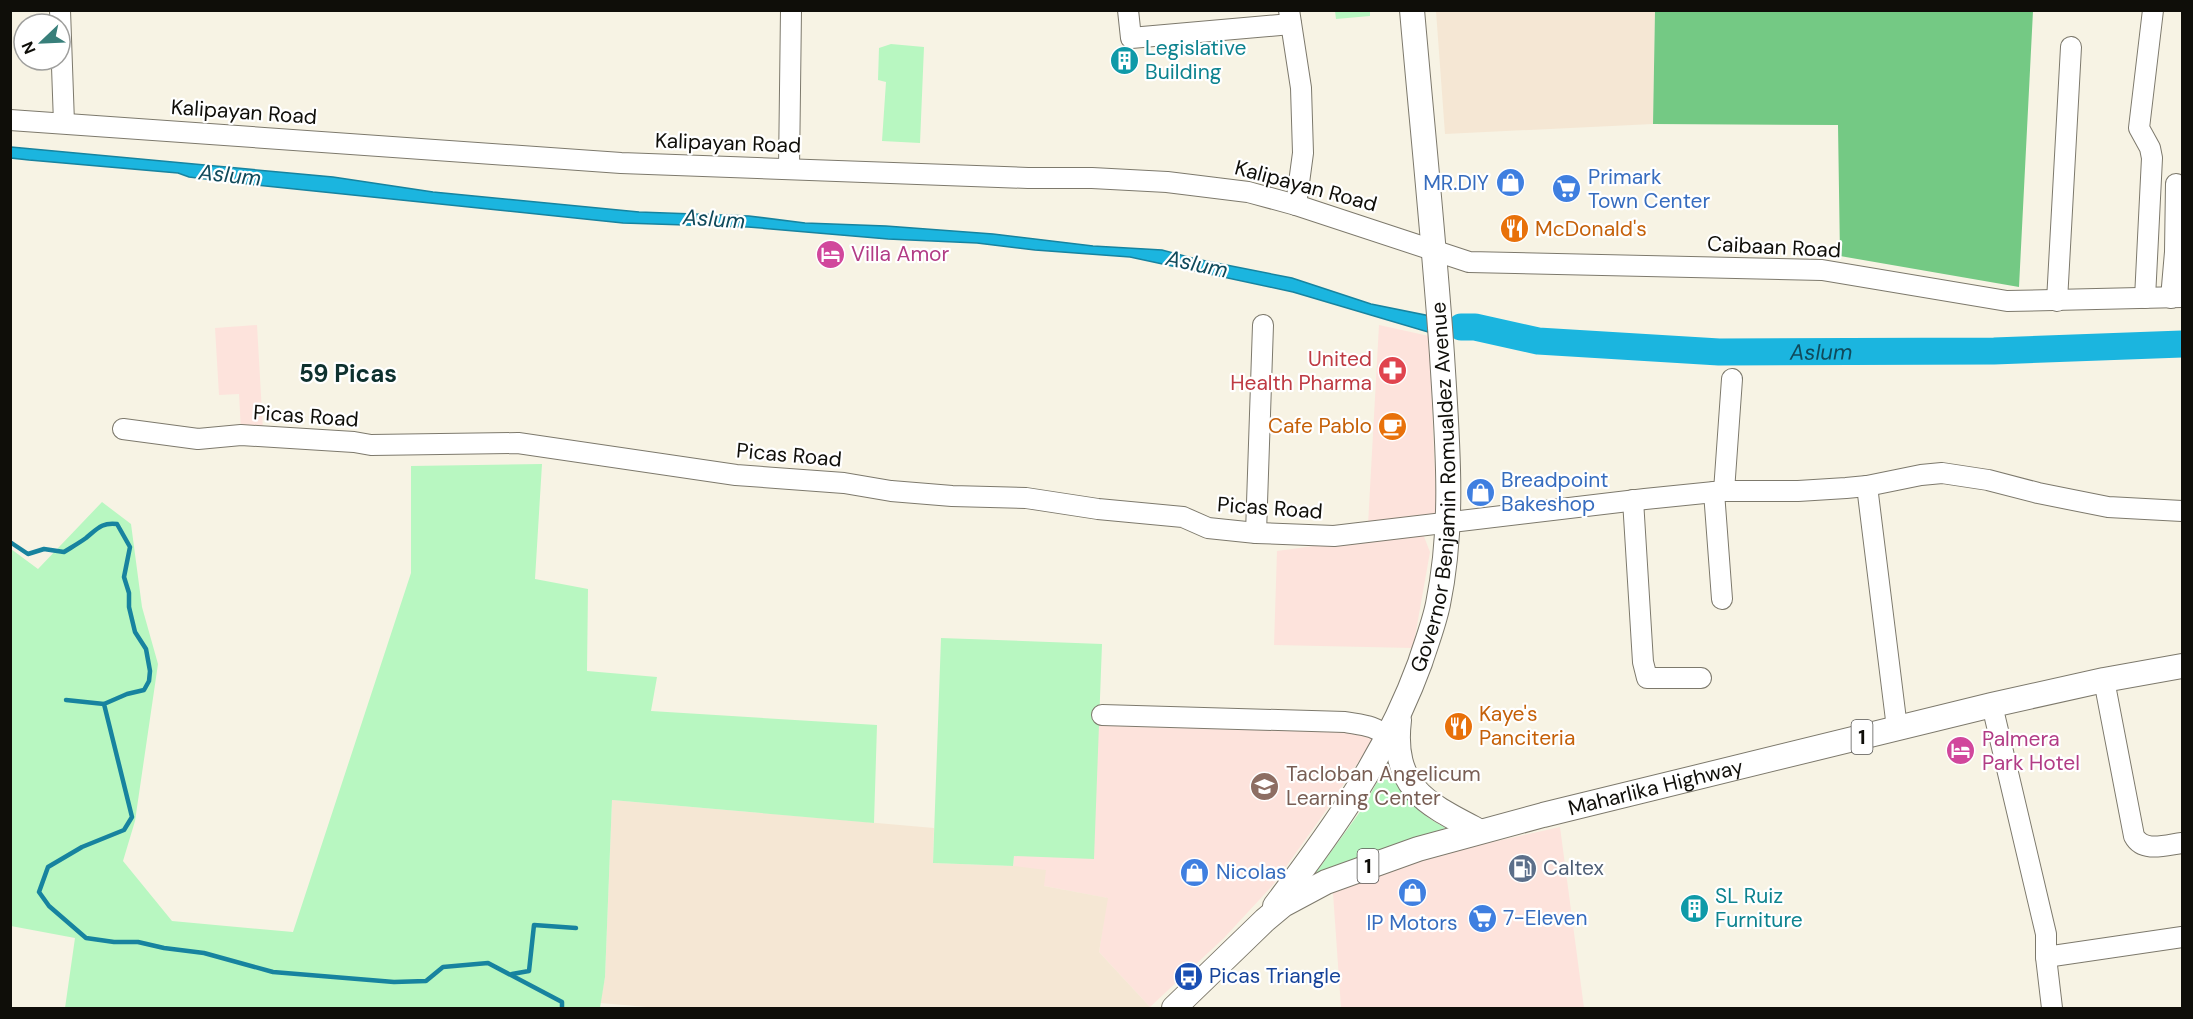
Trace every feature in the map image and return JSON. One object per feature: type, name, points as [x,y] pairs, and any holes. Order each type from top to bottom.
[{"type":"main road","name":"Governor Benjamin Romualdez Avenue","points":[[1265,920],[1330,834],[1388,738],[1400,715],[1438,606],[1449,522],[1448,461],[1435,250],[1412,10]]},
{"type":"main road","name":"Maharlika Highway","points":[[1174,1008],[1283,905],[1326,882],[1418,849],[1479,831],[1992,705],[2104,680],[2182,666]]},
{"type":"main road","points":[[1400,715],[1397,738],[1404,769],[1412,787],[1423,800],[1436,809],[1479,831]]},
{"type":"street","points":[[60,10],[64,123]]},
{"type":"street","points":[[789,169],[791,10]]},
{"type":"street","points":[[1128,10],[1131,38],[1290,17],[1301,88],[1302,153],[1296,205]]},
{"type":"street","points":[[2145,298],[2153,166],[2150,148],[2139,128],[2153,10]]},
{"type":"street","points":[[2057,301],[2071,47]]},
{"type":"street","name":"Kalipayan Road","points":[[10,120],[609,162],[1167,182],[1248,192],[1296,205],[1435,250]]},
{"type":"street","points":[[2176,184],[2177,297]]},
{"type":"street","name":"Caibaan Road","points":[[1435,250],[1469,262],[1822,270],[2007,302],[2177,297]]},
{"type":"street","points":[[1256,533],[1263,325]]},
{"type":"street","points":[[1722,599],[1719,491],[1732,379]]},
{"type":"street","name":"Picas Road","points":[[123,429],[198,439],[241,435],[371,445],[518,442],[736,475],[844,483],[952,496],[1026,498],[1098,509],[1183,517],[1208,528],[1256,533],[1334,536],[1719,491],[1798,492],[1867,486],[1942,473],[1989,480],[2038,493],[2108,507],[2182,511]]},
{"type":"street","points":[[1867,486],[1897,728]]},
{"type":"street","points":[[1633,500],[1643,662],[1647,678],[1701,678]]},
{"type":"street","points":[[2104,680],[2134,836],[2138,844],[2146,846],[2182,843]]},
{"type":"street","points":[[1992,705],[2046,934],[2046,957],[2052,1008]]},
{"type":"street","points":[[1102,715],[1345,722],[1370,726],[1383,732],[1388,738]]},
{"type":"street","points":[[2046,957],[2182,937]]},
{"type":"shaded area","points":[[1436,11],[1655,11],[1653,124],[1445,134]]},
{"type":"shaded area","points":[[257,325],[263,430],[241,431],[239,394],[219,395],[215,328]]},
{"type":"shaded area","points":[[1379,325],[1429,336],[1437,518],[1368,525]]},
{"type":"shaded area","points":[[1423,534],[1430,552],[1413,648],[1274,645],[1277,551]]},
{"type":"shaded area","points":[[1099,720],[1377,734],[1273,885],[1224,938],[1150,1007],[1099,952],[1107,898],[1044,886],[1013,866],[1014,856]]},
{"type":"shaded area","points":[[612,800],[934,828],[933,863],[1013,866],[1046,870],[1044,886],[1108,898],[1099,952],[1150,1007],[659,1008],[600,1003],[605,977]]},
{"type":"shaded area","points":[[1560,827],[1584,1008],[1341,1008],[1333,893],[1434,855]]},
{"type":"green space","points":[[1335,11],[1370,11],[1370,16],[1336,19]]},
{"type":"green space","points":[[1655,11],[2033,11],[2019,287],[1840,256],[1838,125],[1653,124]]},
{"type":"green space","points":[[891,44],[924,47],[920,143],[882,141],[886,82],[878,80],[879,48]]},
{"type":"green space","points":[[542,464],[535,579],[588,589],[587,671],[657,677],[651,711],[877,725],[874,823],[612,800],[605,977],[600,1008],[65,1008],[75,938],[11,926],[11,549],[38,569],[102,502],[131,524],[142,607],[158,664],[135,821],[123,861],[172,921],[293,932],[411,573],[411,466]]},
{"type":"green space","points":[[941,638],[1102,644],[1094,859],[1014,856],[1013,866],[933,863]]},
{"type":"green space","points":[[1389,761],[1398,783],[1410,801],[1425,815],[1446,828],[1312,878],[1362,809]]},
{"type":"water","points":[[11,147],[333,177],[433,192],[639,212],[749,216],[805,223],[993,234],[1093,246],[1162,250],[1292,278],[1371,304],[1430,316],[1432,330],[1428,332],[1293,292],[1130,257],[977,243],[888,239],[748,227],[623,223],[256,185],[189,177],[178,173],[11,158]]},
{"type":"waterway","name":"Aslum","points":[[1461,327],[1475,327],[1538,341],[1719,352],[1994,351],[2182,344]]},
{"type":"waterway","points":[[10,542],[28,554],[44,549],[64,552],[100,527],[117,524],[130,547],[124,577],[135,632],[146,649],[150,671],[149,681],[144,690],[127,694],[104,704],[132,817],[124,830],[82,847],[48,867],[39,892],[49,906],[86,938],[114,942],[138,942],[204,953],[273,972],[394,982],[426,981],[443,967],[488,963],[562,1002],[562,1008]]},
{"type":"waterway","points":[[66,700],[104,704]]},
{"type":"waterway","points":[[512,974],[529,971],[534,925],[576,928]]},
{"type":"place","name":"Legislative Building","points":[[1124,60]]},
{"type":"place","name":"MR.DIY","points":[[1510,183]]},
{"type":"place","name":"Primark Town Center","points":[[1567,189]]},
{"type":"place","name":"McDonald's","points":[[1514,229]]},
{"type":"place","name":"Villa Amor","points":[[830,254]]},
{"type":"place","name":"United Health Pharma","points":[[1393,371]]},
{"type":"place","name":"Cafe Pablo","points":[[1393,426]]},
{"type":"place","name":"Breadpoint Bakeshop","points":[[1480,492]]},
{"type":"place","name":"Kaye's Panciteria","points":[[1458,726]]},
{"type":"place","name":"Palmera Park Hotel","points":[[1961,751]]},
{"type":"place","name":"Tacloban Angelicum Learning Center","points":[[1265,786]]},
{"type":"place","name":"Caltex","points":[[1522,868]]},
{"type":"place","name":"Nicolas","points":[[1195,872]]},
{"type":"place","name":"IP Motors","points":[[1412,892]]},
{"type":"place","name":"SL Ruiz Furniture","points":[[1694,908]]},
{"type":"place","name":"7-Eleven","points":[[1482,918]]},
{"type":"place","name":"Picas Triangle","points":[[1188,976]]},
{"type":"district","name":"59 Picas","points":[[348,373]]}]
